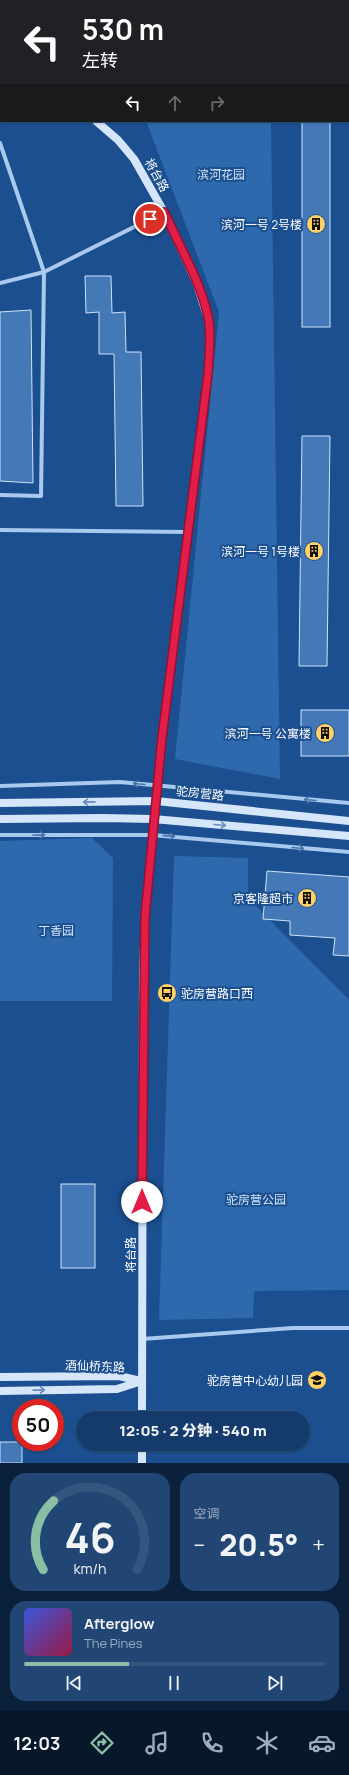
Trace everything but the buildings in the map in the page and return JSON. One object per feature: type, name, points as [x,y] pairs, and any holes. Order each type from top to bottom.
[{"type":"main road","name":"将台路","points":[[97,122],[127,149],[148,182],[164,212],[197,284],[205,306],[210,341],[208,374],[162,738],[145,917],[143,975],[142,1411]]},
{"type":"main road","name":"驼房营路","points":[[0,803],[156,801],[349,821]]},
{"type":"main road","points":[[0,819],[154,819],[349,836]]},
{"type":"main road","name":"酒仙桥东路","points":[[0,1377],[119,1376],[142,1381]]},
{"type":"main road","name":"酒仙桥东路","points":[[0,1391],[117,1389],[142,1381]]},
{"type":"main road","points":[[142,1451],[142,1463]]},
{"type":"street","points":[[0,143],[44,272],[41,496],[0,495]]},
{"type":"street","points":[[0,283],[44,272],[164,212]]},
{"type":"street","points":[[0,530],[188,532]]},
{"type":"street","points":[[0,786],[120,782],[349,803]]},
{"type":"street","points":[[0,835],[152,835],[349,852]]},
{"type":"street","points":[[142,1339],[293,1328],[349,1328]]},
{"type":"green space","name":"滨河花园","points":[[146,122],[271,122],[280,779],[175,759],[219,312]]},
{"type":"green space","name":"丁香园","points":[[92,838],[113,858],[112,1001],[0,1001],[0,841]]},
{"type":"green space","name":"驼房营公园","points":[[174,856],[248,858],[248,898],[349,1000],[349,1290],[254,1291],[253,1318],[159,1320]]},
{"type":"place","name":"滨河一号 2号楼","points":[[316,224]]},
{"type":"place","name":"滨河一号 1号楼","points":[[314,551]]},
{"type":"place","name":"滨河一号 公寓楼","points":[[325,733]]},
{"type":"place","name":"京客隆超市","points":[[307,898]]},
{"type":"place","name":"驼房营路口西","points":[[167,993]]},
{"type":"place","name":"驼房营中心幼儿园","points":[[317,1380]]},
{"type":"route","points":[[142,1202],[143,975],[145,917],[162,738],[208,374],[210,341],[209,322],[205,306],[197,284],[168,220],[164,212],[150,219]]}]
